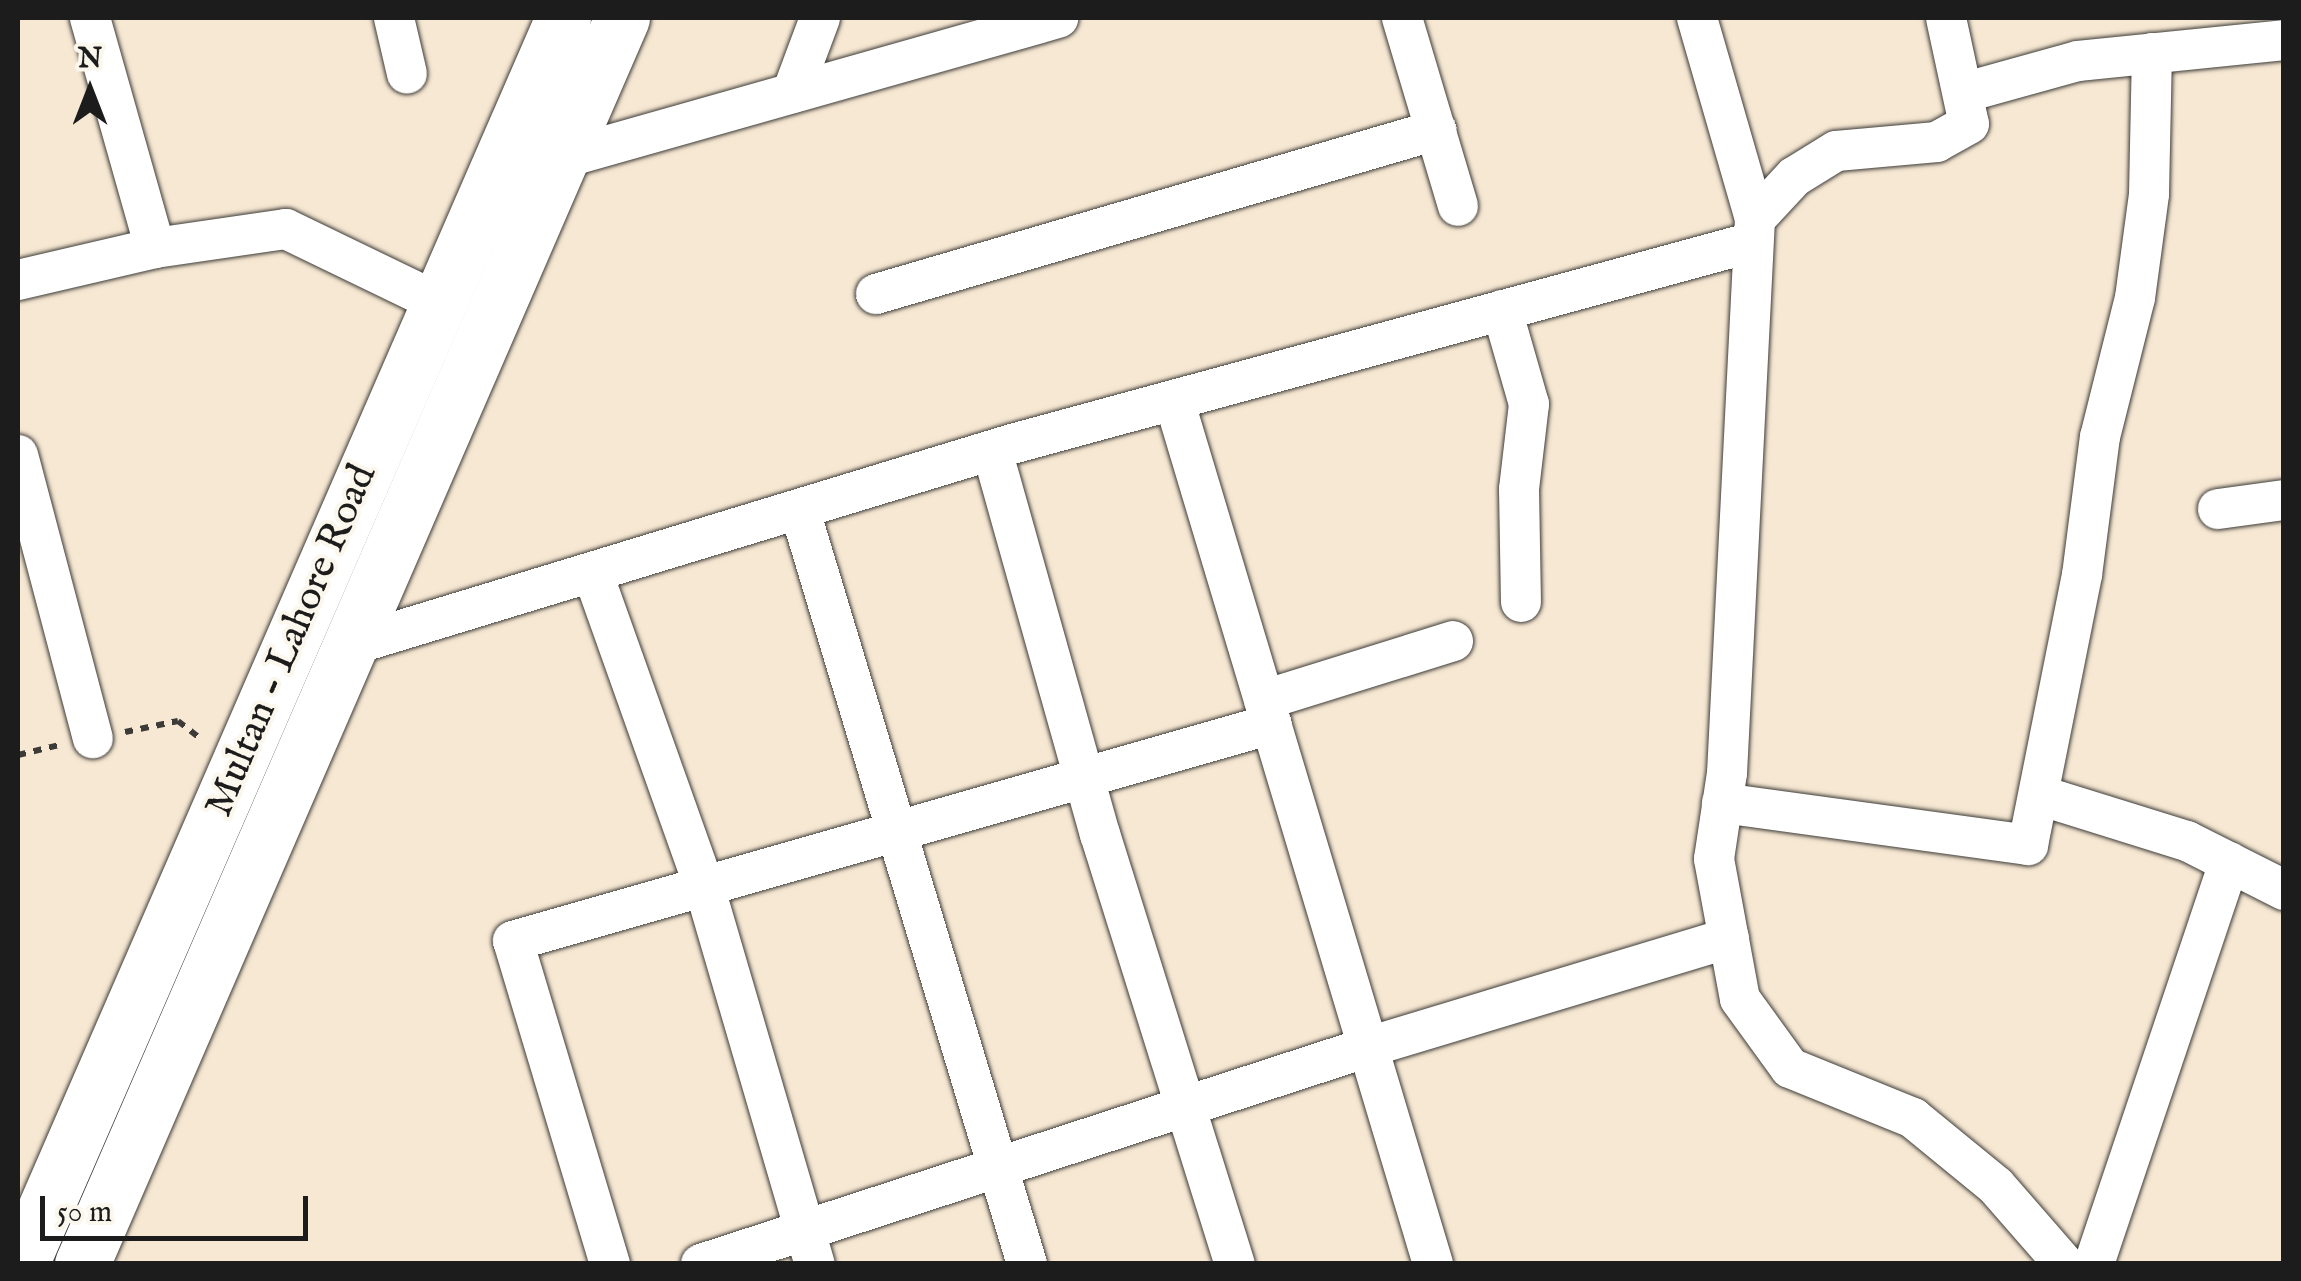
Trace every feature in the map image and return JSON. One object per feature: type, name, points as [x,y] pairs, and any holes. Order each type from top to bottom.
[{"type":"main road","name":"Multan - Lahore Road","points":[[21,1264],[563,18]]},
{"type":"main road","name":"Multan - Lahore Road","points":[[82,1264],[622,18]]},
{"type":"street","points":[[90,18],[155,248]]},
{"type":"street","points":[[394,18],[407,74]]},
{"type":"street","points":[[792,93],[820,18]]},
{"type":"street","points":[[560,159],[1058,18]]},
{"type":"street","points":[[1402,18],[1458,206]]},
{"type":"street","points":[[1697,18],[1754,230],[1722,803],[1714,858],[1740,998],[1790,1068],[1913,1118],[1996,1186],[2064,1264]]},
{"type":"street","points":[[352,644],[1174,400],[1502,310],[1754,230],[1794,177],[1836,150],[1937,142],[1969,124],[1966,92],[1946,18]]},
{"type":"street","points":[[1966,92],[2078,61],[2284,40]]},
{"type":"street","points":[[1722,803],[2028,845],[2082,575],[2100,437],[2134,298],[2150,194],[2152,54]]},
{"type":"street","points":[[876,294],[1436,130]]},
{"type":"street","points":[[18,280],[155,248],[286,229],[439,302]]},
{"type":"street","points":[[1502,310],[1528,404],[1519,489],[1521,602]]},
{"type":"street","points":[[1174,400],[1433,1264]]},
{"type":"street","points":[[993,454],[1085,780],[1235,1264]]},
{"type":"street","points":[[18,455],[94,738]]},
{"type":"street","points":[[2218,509],[2284,500]]},
{"type":"street","points":[[800,511],[1027,1264]]},
{"type":"street","points":[[593,574],[705,889],[811,1248]]},
{"type":"street","points":[[610,1264],[513,941],[1085,780],[1453,641]]},
{"type":"street","points":[[2039,795],[2187,841],[2284,890]]},
{"type":"street","points":[[2094,1264],[2230,862]]},
{"type":"street","points":[[701,1264],[811,1248],[997,1166],[1368,1047],[1729,938]]}]
